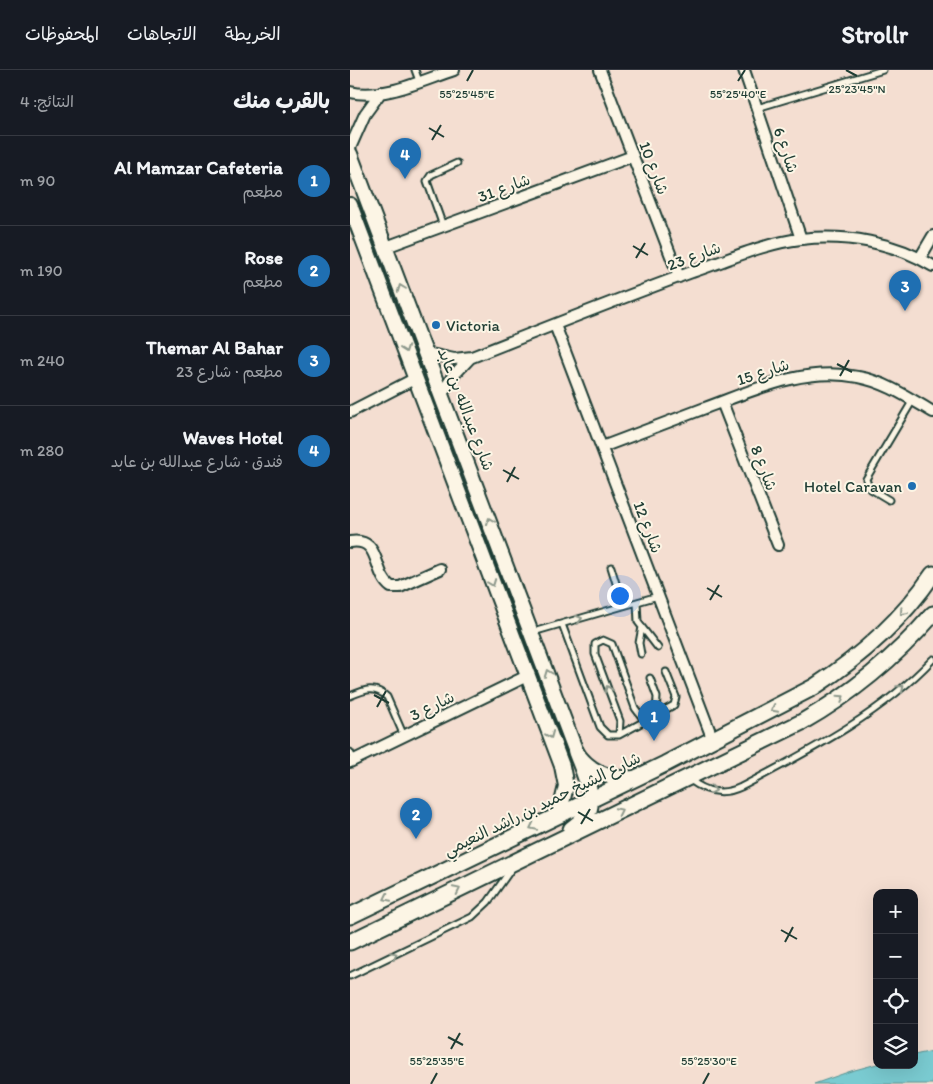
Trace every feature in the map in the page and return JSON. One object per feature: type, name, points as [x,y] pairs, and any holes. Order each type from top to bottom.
[{"type":"main road","name":"شارع عبدالله بن عابد","points":[[350,154],[457,432],[576,752],[582,761],[602,774],[625,779],[637,777]]},
{"type":"main road","points":[[350,205],[565,776],[566,796],[560,815]]},
{"type":"main road","points":[[393,317],[397,309],[406,307],[410,310]]},
{"type":"main road","points":[[438,439],[445,444],[452,442],[457,432]]},
{"type":"main road","name":"شارع الشيخ حميد بن راشد النعيمي","points":[[350,916],[791,701],[836,672],[896,619],[933,574]]},
{"type":"main road","points":[[350,942],[802,722],[850,692],[894,656],[933,614]]},
{"type":"main road","points":[[539,709],[547,714],[552,714],[558,707],[559,702]]},
{"type":"main road","points":[[557,842],[586,817],[590,800],[576,752]]},
{"type":"street","name":"شارع 10","points":[[600,70],[679,277]]},
{"type":"street","name":"شارع 6","points":[[744,70],[800,239]]},
{"type":"street","points":[[350,92],[368,94],[382,92],[449,71]]},
{"type":"street","points":[[350,148],[365,114],[382,92]]},
{"type":"street","name":"شارع 31","points":[[386,247],[633,156]]},
{"type":"street","points":[[920,258],[933,236]]},
{"type":"street","name":"شارع 23","points":[[426,353],[444,358],[472,357],[679,277],[761,248],[800,239],[825,237],[874,242],[920,258],[933,266]]},
{"type":"street","name":"شارع 12","points":[[555,325],[713,740]]},
{"type":"street","name":"شارع 23","points":[[442,394],[452,377],[472,357]]},
{"type":"street","name":"شارع 15","points":[[602,448],[783,380],[821,373],[860,377],[887,386],[933,412]]},
{"type":"street","points":[[350,412],[416,378]]},
{"type":"street","name":"شارع 8","points":[[722,402],[778,545]]},
{"type":"street","points":[[350,542],[362,541],[370,546],[385,581],[391,588],[400,587],[440,569]]},
{"type":"street","name":"شارع 3","points":[[351,758],[404,736],[527,676]]},
{"type":"lane","points":[[415,70],[419,81]]},
{"type":"lane","points":[[757,108],[883,70]]},
{"type":"lane","points":[[443,226],[427,181],[431,175],[457,163]]},
{"type":"lane","points":[[889,500],[869,488],[866,479],[913,400]]},
{"type":"lane","points":[[610,567],[623,606]]},
{"type":"lane","points":[[532,632],[658,596]]},
{"type":"lane","points":[[637,602],[636,615],[642,627],[658,648]]},
{"type":"lane","points":[[562,624],[600,727],[608,735],[618,735],[644,720],[671,708],[676,702],[666,672]]},
{"type":"lane","points":[[641,654],[638,643],[642,627]]},
{"type":"lane","points":[[618,735],[620,721],[595,654],[595,644],[599,641],[603,640],[612,644],[635,708],[644,720]]},
{"type":"lane","points":[[688,778],[703,788],[715,792],[729,791],[741,787],[841,732],[888,699],[933,659]]},
{"type":"lane","points":[[650,678],[657,697],[656,714]]},
{"type":"lane","points":[[350,696],[367,689],[383,694],[387,698],[404,736]]},
{"type":"lane","points":[[350,976],[472,917],[488,902],[517,861]]},
{"type":"water","points":[[933,1051],[933,1084],[814,1084],[873,1065],[873,1069],[918,1069],[918,1054]]},
{"type":"place","name":"Waves Hotel","points":[[405,179]]},
{"type":"place","name":"Themar Al Bahar","points":[[905,311]]},
{"type":"place","name":"Victoria","points":[[436,325]]},
{"type":"place","name":"Hotel Caravan","points":[[912,486]]},
{"type":"place","name":"Al Mamzar Cafeteria","points":[[654,741]]},
{"type":"place","name":"Rose","points":[[416,839]]}]
